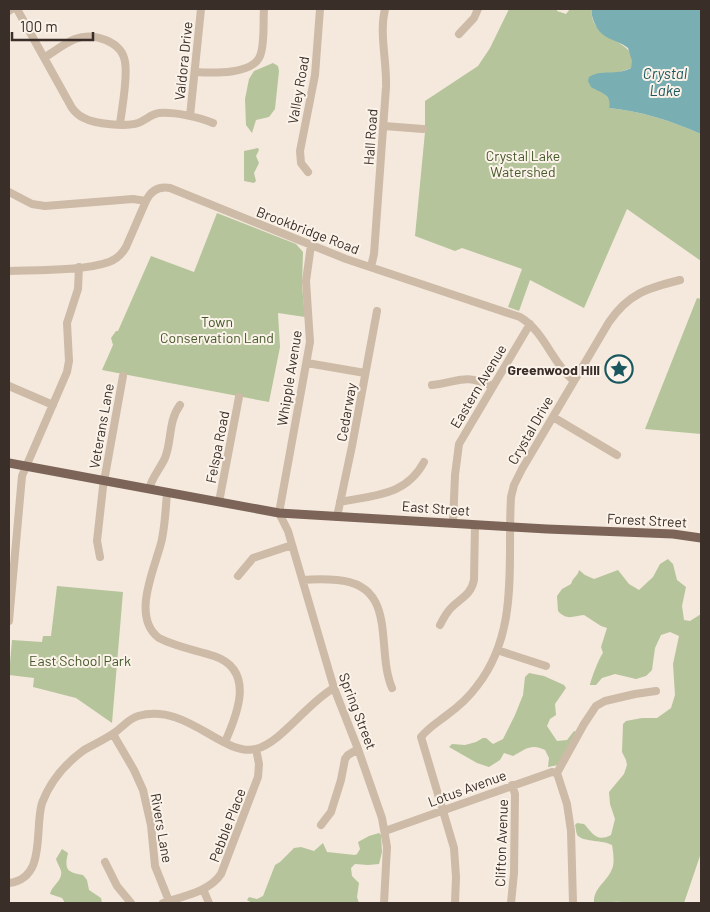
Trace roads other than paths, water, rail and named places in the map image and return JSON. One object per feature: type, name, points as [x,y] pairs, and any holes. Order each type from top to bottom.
[{"type":"main road","points":[[9,463],[279,513]]},
{"type":"main road","name":"East Street","points":[[279,513],[591,531]]},
{"type":"main road","name":"Forest Street","points":[[591,531],[673,534],[701,538]]},
{"type":"street","points":[[17,9],[45,57],[70,106],[76,113],[90,121],[120,124],[137,123],[157,114],[190,116],[213,123]]},
{"type":"street","name":"Valdora Drive","points":[[190,116],[201,9]]},
{"type":"street","points":[[195,72],[207,73],[241,70],[254,64],[261,52],[264,9]]},
{"type":"street","name":"Valley Road","points":[[308,172],[302,163],[300,151],[315,75],[320,9]]},
{"type":"street","name":"Hall Road","points":[[371,267],[374,254],[387,77],[383,27],[385,9]]},
{"type":"street","points":[[459,34],[474,18],[478,9]]},
{"type":"street","points":[[45,57],[73,40],[83,37],[107,40],[119,48],[126,64],[120,124]]},
{"type":"street","points":[[384,126],[423,129]]},
{"type":"street","name":"Brookbridge Road","points":[[146,201],[155,190],[162,187],[168,188],[371,267],[514,315],[530,324],[566,374],[574,381]]},
{"type":"street","points":[[9,192],[32,204],[42,206],[133,199],[146,201],[128,245],[122,254],[108,262],[79,267],[9,271]]},
{"type":"street","name":"Whipple Avenue","points":[[279,513],[311,333],[306,282],[312,245]]},
{"type":"street","points":[[9,621],[21,477],[68,368],[67,323],[78,289],[79,267]]},
{"type":"street","name":"Crystal Drive","points":[[443,810],[421,739],[426,731],[451,712],[475,688],[488,670],[497,650],[504,627],[508,602],[511,497],[514,484],[609,322],[620,307],[641,292],[680,280]]},
{"type":"street","name":"Cedarway","points":[[337,517],[377,311]]},
{"type":"street","name":"Eastern Avenue","points":[[453,523],[458,446],[530,324]]},
{"type":"street","points":[[307,363],[365,374]]},
{"type":"street","name":"Veterans Lane","points":[[100,557],[97,540],[104,480],[123,376]]},
{"type":"street","points":[[432,385],[469,378],[492,386]]},
{"type":"street","points":[[9,386],[53,404]]},
{"type":"street","name":"Felspa Road","points":[[219,502],[239,397]]},
{"type":"street","points":[[149,489],[155,473],[165,457],[174,414],[180,405]]},
{"type":"street","points":[[553,417],[617,455]]},
{"type":"street","points":[[340,502],[379,495],[399,488],[412,479],[424,462]]},
{"type":"street","points":[[167,492],[161,541],[147,591],[148,624],[155,635],[161,639],[219,658],[234,670],[240,683],[240,697],[226,742]]},
{"type":"street","name":"Spring Street","points":[[279,513],[288,530],[334,688],[358,749],[385,831],[384,903]]},
{"type":"street","name":"Spring Street","points":[[288,530],[292,514]]},
{"type":"street","points":[[440,626],[450,609],[472,589],[474,580],[475,525]]},
{"type":"street","points":[[238,576],[248,562],[256,556],[292,545]]},
{"type":"street","points":[[303,580],[318,579],[350,582],[362,586],[371,594],[379,609],[386,663],[392,688]]},
{"type":"street","points":[[497,650],[546,666]]},
{"type":"street","points":[[9,883],[18,882],[24,878],[33,866],[36,856],[39,815],[46,795],[56,778],[76,756],[113,734],[134,718],[148,714],[161,714],[181,719],[243,749],[256,749],[275,739],[312,704],[334,688]]},
{"type":"street","points":[[572,903],[571,831],[567,804],[557,773],[596,706],[605,701],[656,691]]},
{"type":"street","name":"Rivers Lane","points":[[113,734],[134,770],[143,790],[151,825],[155,866],[166,902]]},
{"type":"street","name":"Pebble Place","points":[[166,902],[203,889],[218,879],[226,864],[258,777],[259,764],[256,749]]},
{"type":"street","points":[[321,825],[331,812],[345,759],[358,749]]},
{"type":"street","name":"Lotus Avenue","points":[[385,831],[512,785],[552,772],[557,773]]},
{"type":"street","name":"Clifton Avenue","points":[[511,903],[514,873],[515,794],[512,785]]},
{"type":"street","points":[[443,810],[454,848],[455,903]]},
{"type":"street","points":[[105,862],[117,886],[131,903]]},
{"type":"street","points":[[203,889],[209,903]]},
{"type":"water","name":"Crystal Lake","points":[[592,9],[701,9],[701,134],[656,117],[609,108],[609,99],[591,87],[588,81],[589,77],[598,73],[626,70],[631,68],[632,61],[628,48],[598,30],[592,17]]},
{"type":"place","name":"Greenwood Hill","points":[[619,369]]},
{"type":"park label","name":"Crystal Lake Watershed","points":[[523,164]]},
{"type":"park label","name":"Town Conservation Land","points":[[217,330]]},
{"type":"park label","name":"East School Park","points":[[80,660]]}]
